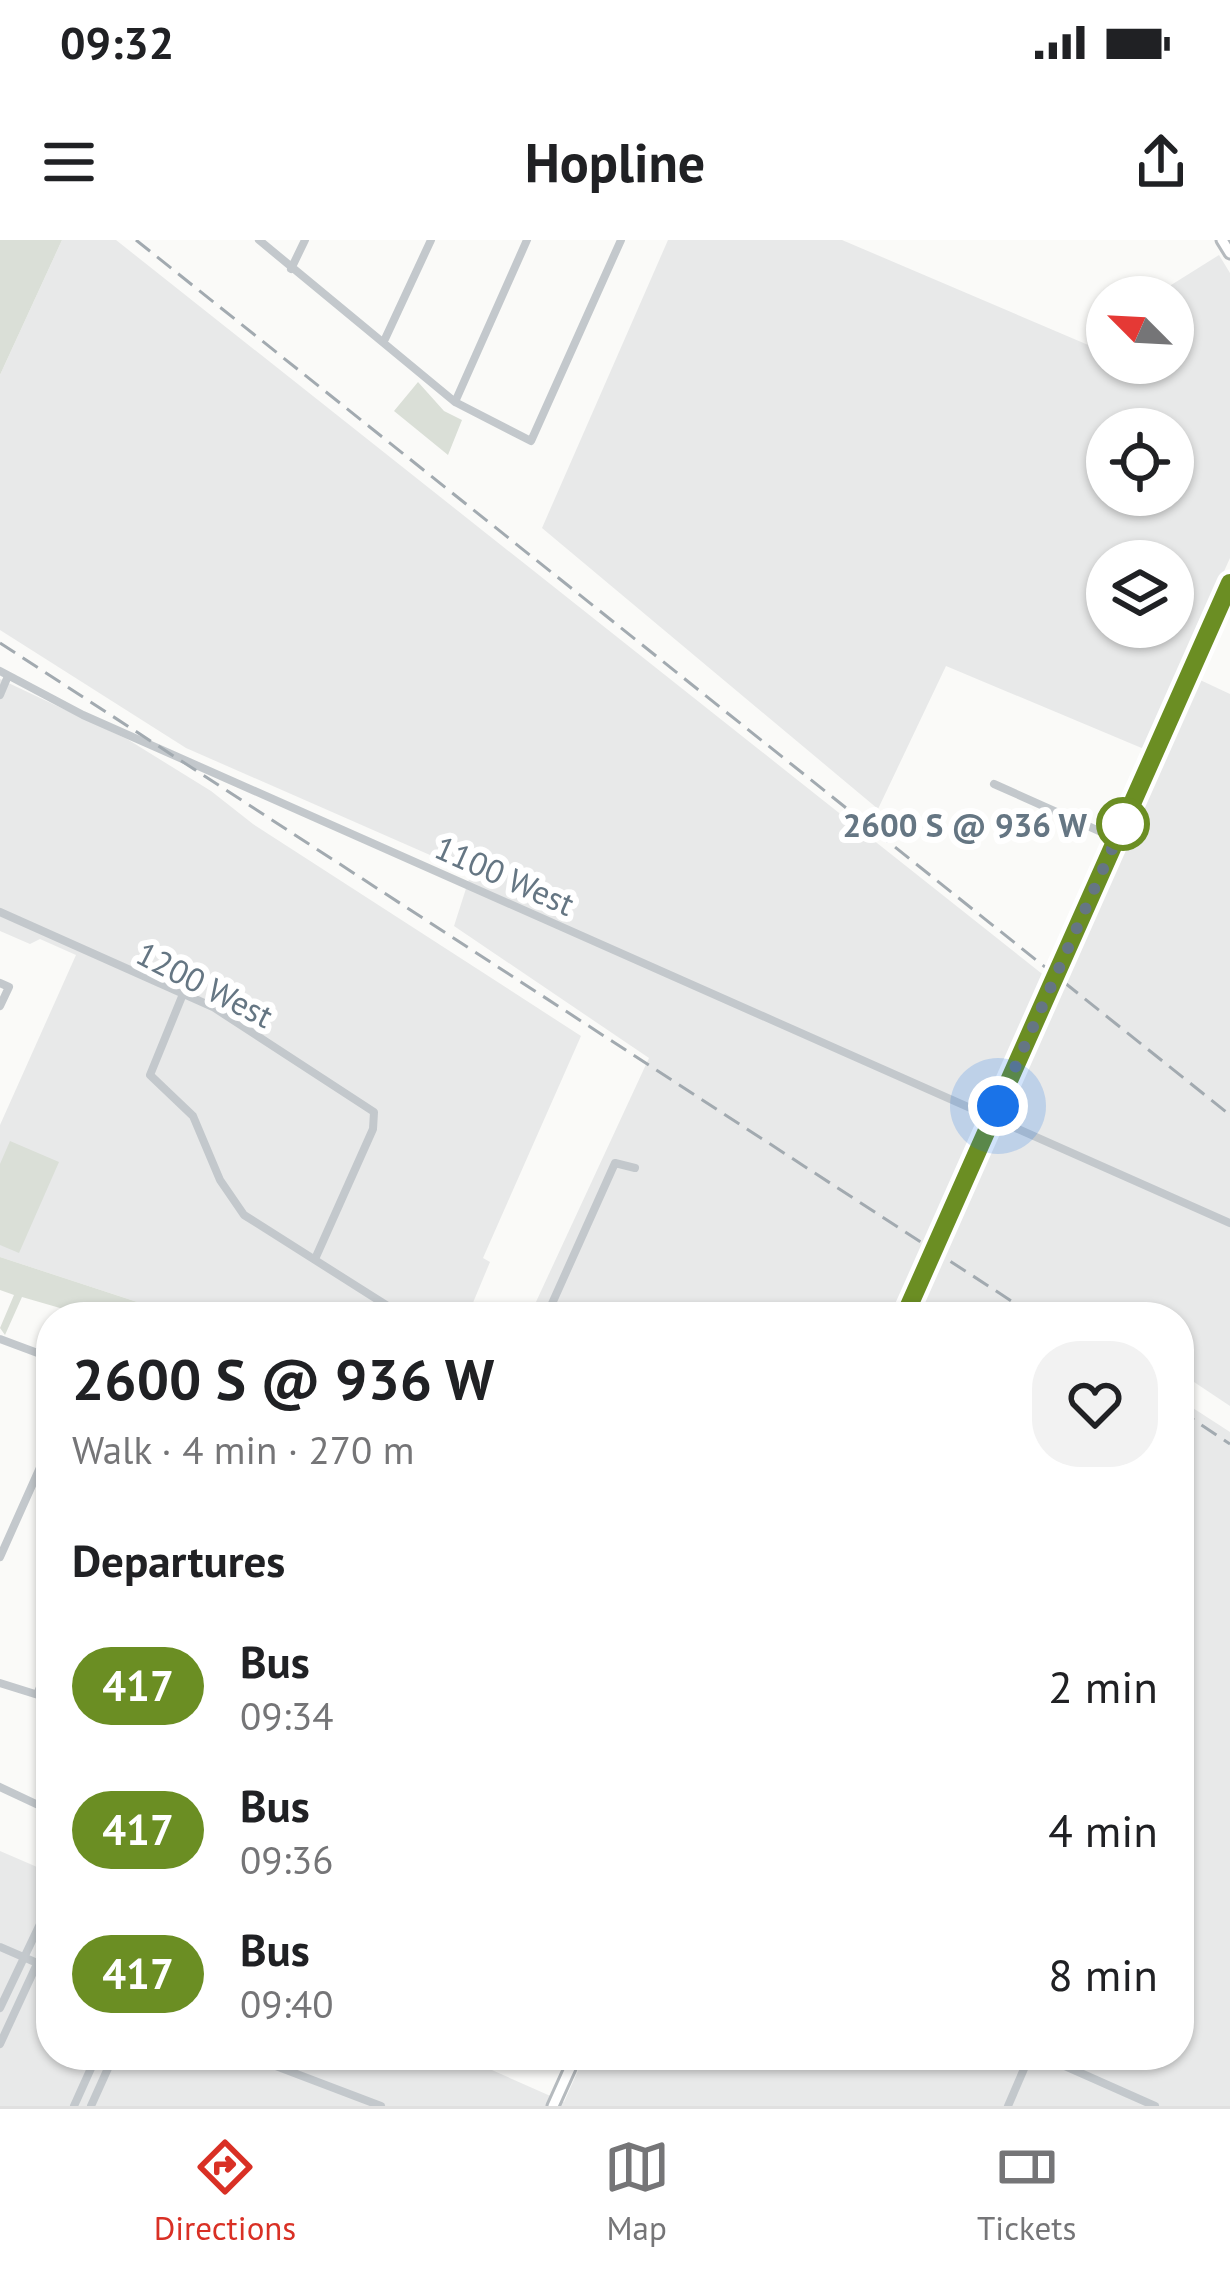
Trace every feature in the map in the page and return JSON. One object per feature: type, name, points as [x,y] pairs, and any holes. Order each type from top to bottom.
[{"type":"main road","points":[[1222,240],[1230,253]]},
{"type":"main road","points":[[911,1302],[1230,583]]},
{"type":"main road","points":[[553,2106],[569,2070]]},
{"type":"street","points":[[259,240],[385,339],[454,402],[531,441],[621,240]]},
{"type":"street","points":[[291,269],[305,240]]},
{"type":"street","points":[[385,339],[431,240]]},
{"type":"street","points":[[454,402],[527,240]]},
{"type":"street","points":[[0,695],[4,674]]},
{"type":"street","name":"1100 West","points":[[4,674],[83,715],[1230,1223]]},
{"type":"street","points":[[994,784],[1117,839]]},
{"type":"street","name":"1200 West","points":[[0,912],[223,1013],[378,1116],[315,1259]]},
{"type":"street","points":[[0,1006],[4,985]]},
{"type":"street","points":[[183,994],[150,1067],[151,1078],[193,1116],[220,1180],[244,1215],[275,1240],[315,1259],[382,1302]]},
{"type":"street","points":[[553,1302],[615,1163],[635,1168]]},
{"type":"street","points":[[0,1339],[36,1352]]},
{"type":"street","points":[[0,1557],[36,1477]]},
{"type":"street","points":[[0,1682],[36,1694]]},
{"type":"street","points":[[0,1787],[36,1804]]},
{"type":"street","points":[[0,2008],[36,1932]]},
{"type":"street","points":[[0,1947],[36,1963]]},
{"type":"street","points":[[0,2044],[36,1968]]},
{"type":"street","points":[[91,2070],[77,2101],[92,2104],[107,2070]]},
{"type":"street","points":[[287,2070],[381,2106]]},
{"type":"street","points":[[1008,2106],[1024,2070]]},
{"type":"street","points":[[1074,2070],[1155,2106]]},
{"type":"shaded area","points":[[0,240],[62,240],[0,375]]},
{"type":"shaded area","points":[[62,240],[116,240],[1060,988],[1198,679],[1230,694],[1230,1406],[1194,1382],[1194,1302],[536,1302],[649,1058],[454,926],[471,873],[186,748],[0,630],[0,375]]},
{"type":"shaded area","points":[[668,240],[842,240],[1086,344],[1086,384],[1194,384],[1194,276],[1186,276],[1219,255],[1230,273],[1230,558],[1194,638],[1194,540],[1086,540],[1086,648],[1189,648],[1144,749],[946,666],[878,809],[542,528]]},
{"type":"shaded area","points":[[418,382],[444,411],[462,420],[448,455],[394,411]]},
{"type":"shaded area","points":[[0,679],[127,739],[581,1036],[483,1258],[490,1262],[473,1302],[137,1302],[0,1257],[0,1125],[76,955],[40,939],[30,944],[0,931]]},
{"type":"shaded area","points":[[10,1141],[59,1162],[19,1253],[0,1245],[0,1164]]},
{"type":"shaded area","points":[[0,1257],[137,1302],[39,1302],[22,1297],[5,1335],[0,1328],[14,1295],[0,1290]]},
{"type":"shaded area","points":[[1194,1409],[1230,1432],[1230,2106],[0,2106],[0,1851],[36,1867],[36,2070],[492,2070],[564,2102],[578,2070],[1194,2070]]},
{"type":"railway","points":[[136,240],[1230,1115]]},
{"type":"railway","points":[[0,643],[1013,1302]]},
{"type":"railway","points":[[1194,1420],[1230,1444]]},
{"type":"bus line","name":"417","points":[[911,1302],[1230,583]]},
{"type":"place","name":"2600 S @ 936 W","points":[[1123,824]]},
{"type":"route","points":[[998,1106],[1123,824]]}]
